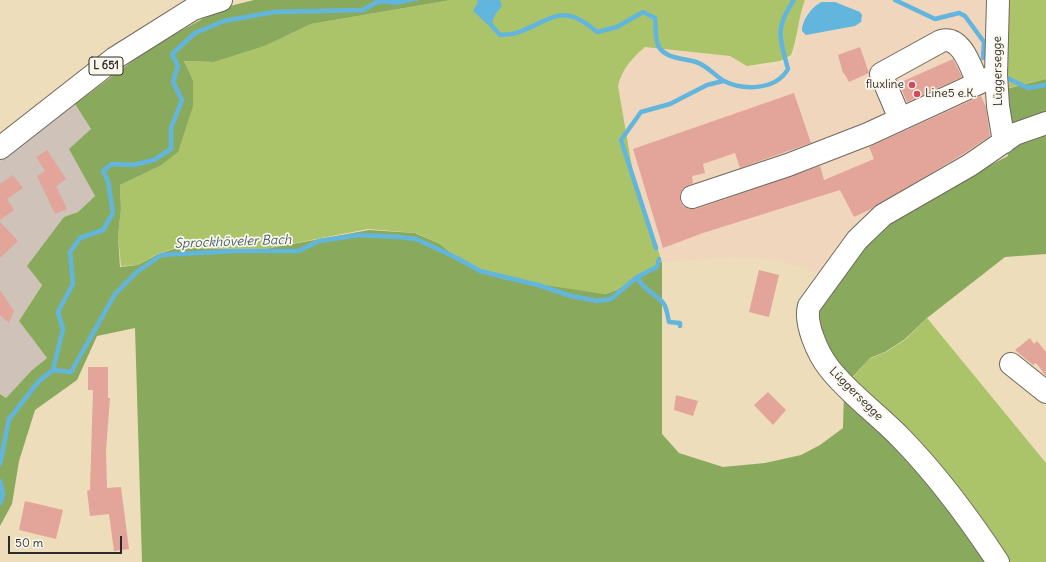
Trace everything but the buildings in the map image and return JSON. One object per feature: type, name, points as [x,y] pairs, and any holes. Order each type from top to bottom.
[{"type":"street","name":"L 651","points":[[0,148],[115,58],[193,9],[221,0]]},
{"type":"street","name":"Lüggersegge","points":[[998,0],[987,79],[1004,142]]},
{"type":"street","points":[[692,197],[788,165],[868,134],[987,79],[958,45],[953,41],[947,40],[941,42],[881,74],[900,119]]},
{"type":"street","name":"Lüggersegge","points":[[998,562],[942,485],[914,452],[829,368],[816,344],[807,316],[809,306],[856,240],[873,224],[896,207],[943,182],[1022,131],[1046,123]]},
{"type":"street","points":[[1011,364],[1046,392]]},
{"type":"shaded area","points":[[805,0],[992,0],[1002,147],[827,276],[779,260],[734,257],[663,262],[633,173],[618,86],[621,74],[644,47],[730,56],[746,65],[751,66],[766,67],[781,63],[794,56],[799,39],[798,26]]},
{"type":"shaded area","points":[[75,104],[91,129],[84,175],[95,196],[78,212],[64,217],[42,284],[19,321],[47,358],[32,370],[6,398],[0,394],[0,161]]},
{"type":"green space","points":[[254,0],[451,0],[311,24],[265,46],[214,62],[184,61],[193,80],[193,106],[178,152],[160,166],[120,185],[121,209],[118,236],[120,267],[138,265],[156,255],[176,248],[265,249],[369,230],[415,233],[440,244],[459,260],[473,269],[503,279],[605,294],[617,290],[662,262],[662,434],[679,453],[723,467],[765,463],[801,455],[820,445],[843,428],[844,390],[886,429],[993,562],[142,562],[135,328],[97,336],[77,380],[35,410],[19,461],[12,504],[0,526],[0,394],[6,398],[32,370],[47,358],[19,321],[42,285],[27,266],[64,217],[78,212],[95,196],[69,149],[91,129],[75,104],[150,48],[222,8]]},
{"type":"green space","points":[[451,0],[805,0],[791,55],[780,61],[747,66],[730,56],[645,47],[636,55],[625,69],[618,86],[633,173],[662,262],[617,290],[604,294],[554,288],[503,279],[473,269],[459,260],[440,244],[416,233],[368,229],[265,249],[177,247],[155,255],[138,265],[121,266],[118,236],[121,209],[120,185],[160,166],[193,80],[184,61],[214,62],[265,46],[311,24]]},
{"type":"green space","points":[[1004,0],[1046,0],[1046,79],[1000,90]]},
{"type":"green space","points":[[1046,79],[1046,254],[1005,257],[927,318],[905,339],[885,352],[870,358],[848,382],[838,370],[812,315],[861,242],[930,196],[1008,156],[1005,140],[1002,90]]},
{"type":"green space","points":[[927,318],[1046,463],[1046,562],[1004,562],[849,382],[869,359],[886,352],[906,339]]},
{"type":"water","points":[[381,0],[421,0],[396,5],[375,3]]},
{"type":"water","points":[[477,0],[500,0],[502,6],[495,15],[491,25],[488,25],[473,11],[478,2]]},
{"type":"water","points":[[822,2],[835,2],[860,12],[862,15],[861,22],[855,26],[806,35],[802,31],[804,22],[811,10]]},
{"type":"waterway","name":"Sprockhöveler Bach","points":[[0,464],[9,419],[39,381],[53,370],[63,329],[58,312],[73,284],[70,252],[80,238],[103,230],[113,213],[108,181],[103,171],[112,164],[133,165],[154,160],[171,149],[171,128],[182,100],[173,82],[178,66],[172,54],[195,33],[224,21],[274,12],[363,10],[375,3],[388,0]]},
{"type":"waterway","name":"Sprockhöveler Bach","points":[[489,20],[491,25],[500,35],[517,33],[550,18],[566,15],[585,23],[597,32],[617,27],[643,12],[655,18],[657,42],[661,50],[665,53],[696,62],[708,68],[724,81],[732,84],[759,87],[776,81],[783,76],[788,69],[780,34],[781,26],[794,0]]},
{"type":"waterway","name":"Sprockhöveler Bach","points":[[895,0],[935,19],[959,13],[965,16],[984,42],[983,58]]},
{"type":"waterway","name":"Sprockhöveler Bach","points":[[1005,77],[1028,88],[1046,85]]},
{"type":"waterway","name":"Sprockhöveler Bach","points":[[656,248],[621,140],[641,112],[670,104],[707,85],[723,81]]},
{"type":"waterway","name":"Sprockhöveler Bach","points":[[53,370],[71,372],[115,294],[137,272],[161,255],[235,251],[299,251],[319,241],[360,235],[398,237],[416,239],[457,258],[480,271],[538,285],[571,296],[597,301],[611,299],[637,277],[657,267],[659,259]]},
{"type":"waterway","points":[[637,277],[644,286],[663,302],[669,322],[680,323],[680,326]]},
{"type":"waterway","name":"Sprockhöveler Bach","points":[[0,481],[3,495],[0,503]]},
{"type":"place","name":"fluxline","points":[[912,85]]},
{"type":"place","name":"Line5 e.K.","points":[[917,94]]}]
